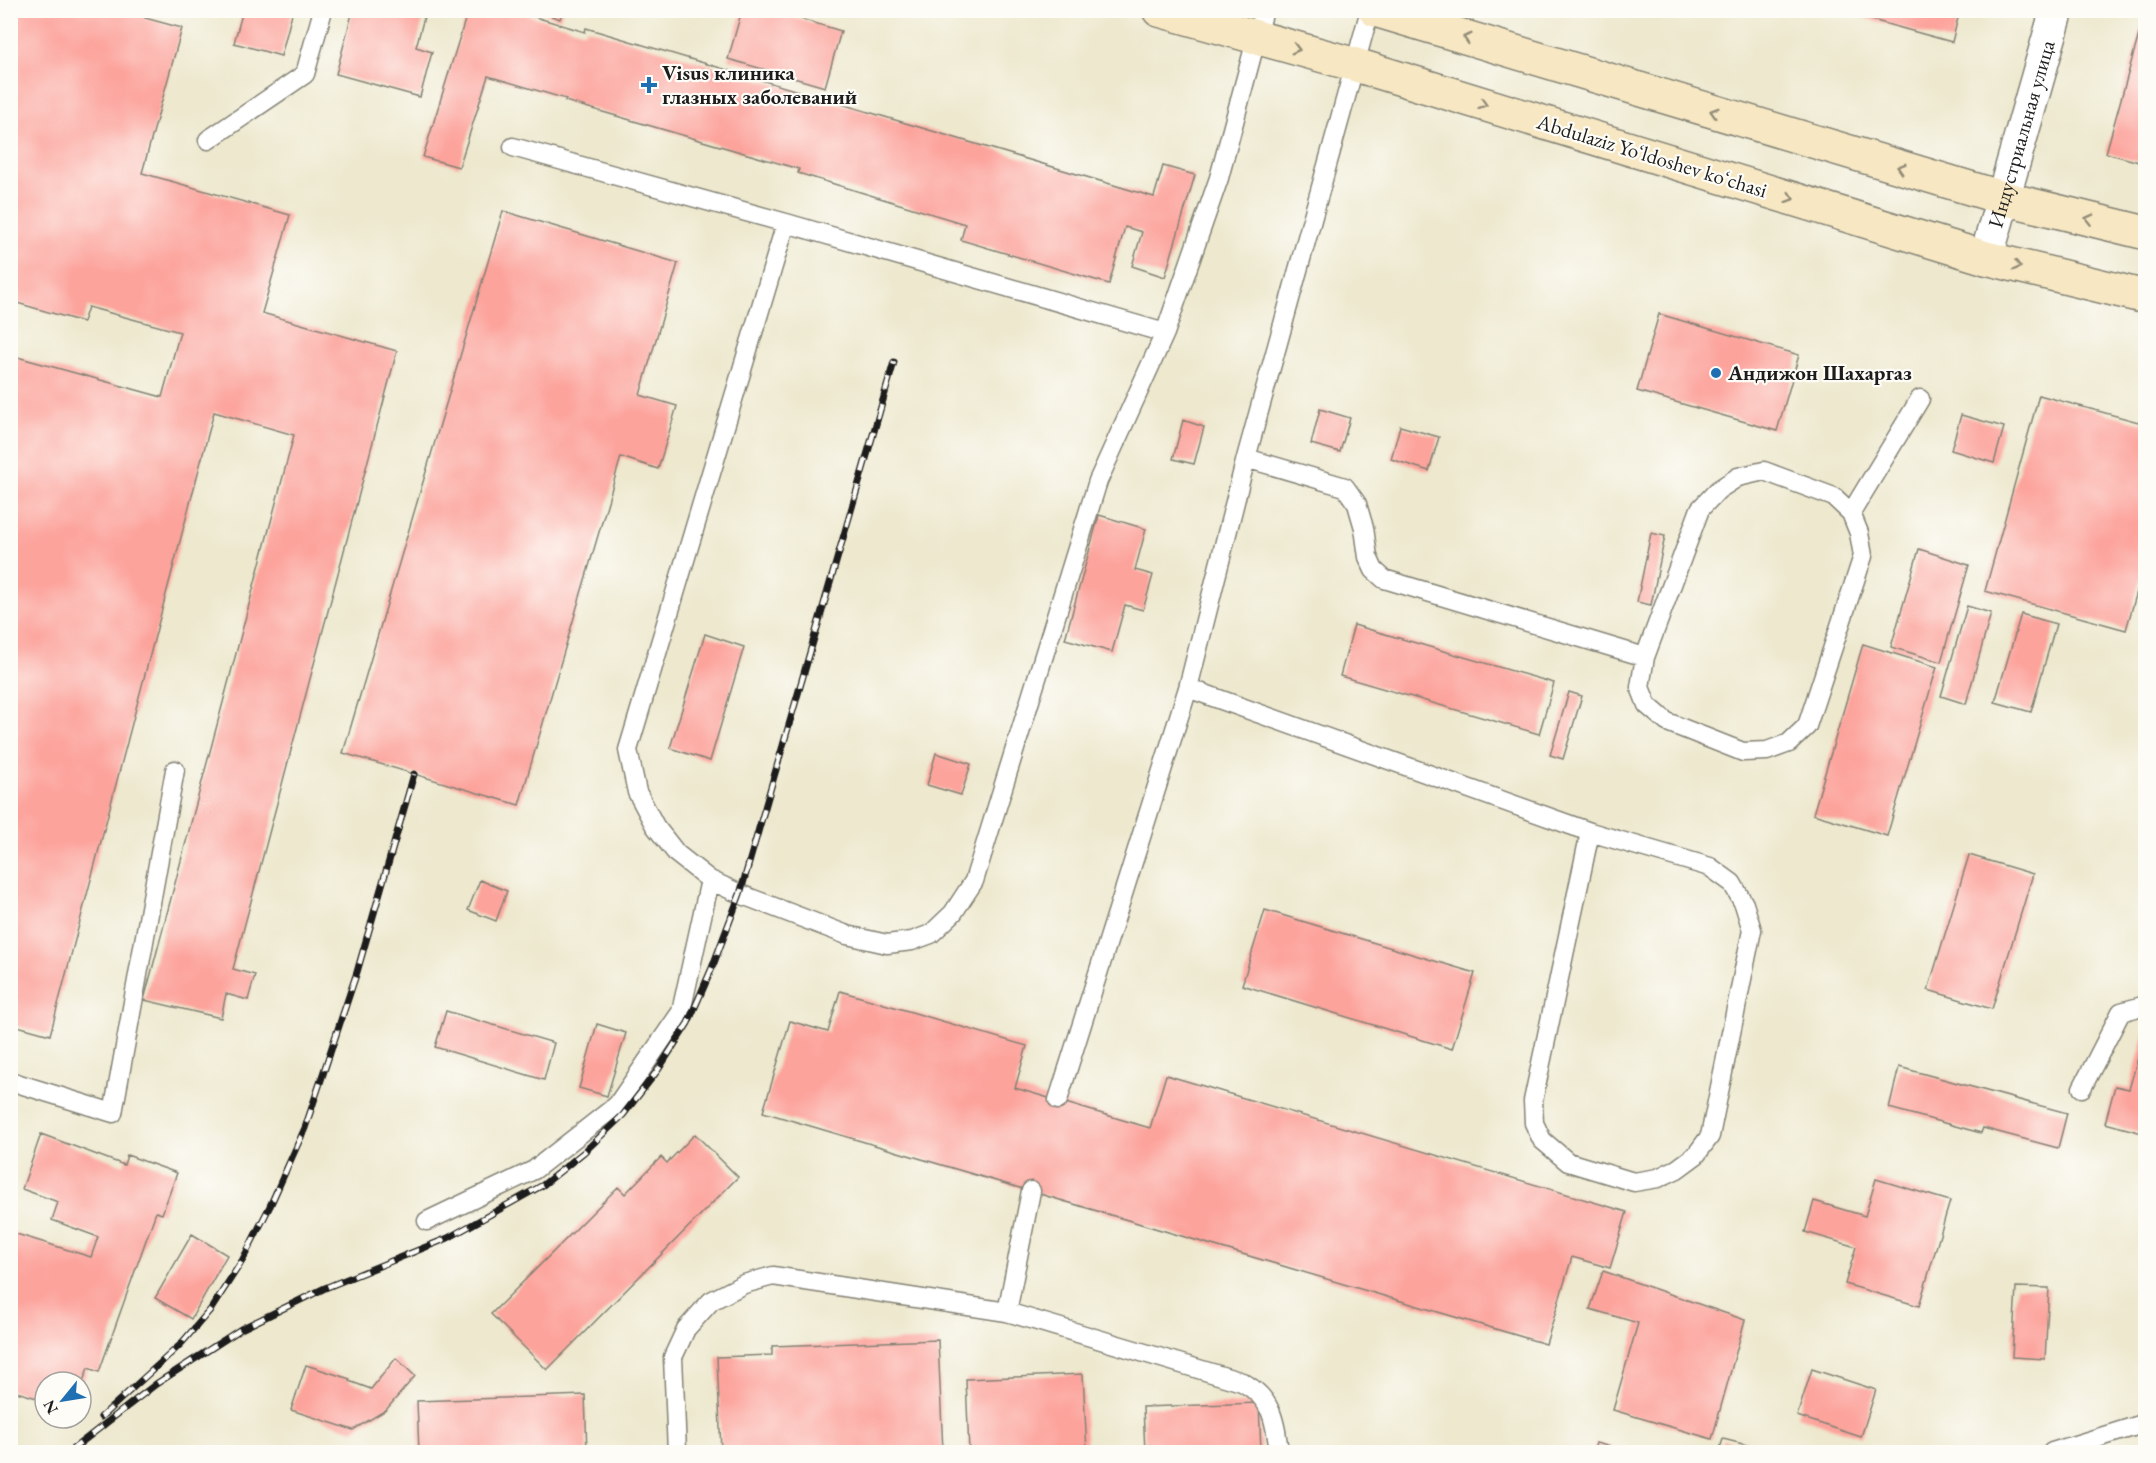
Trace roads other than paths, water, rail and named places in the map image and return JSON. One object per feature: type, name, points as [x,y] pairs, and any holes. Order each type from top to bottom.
[{"type":"main road","name":"Abdulaziz Yoʻldoshev koʻchasi","points":[[1159,10],[1260,24],[1356,65],[1986,258],[2145,297]]},
{"type":"main road","points":[[1375,10],[2002,198],[2145,233]]},
{"type":"street","name":"Индустриальная улица","points":[[1986,258],[2057,10]]},
{"type":"lane","points":[[208,140],[305,74],[323,10]]},
{"type":"lane","points":[[1058,1100],[1188,688],[1246,458],[1370,10]]},
{"type":"lane","points":[[786,223],[628,750],[637,792],[655,826],[677,854],[710,880],[740,894],[847,935],[887,944],[912,941],[931,934],[953,913],[974,881],[1098,481],[1165,333],[1219,178],[1260,24]]},
{"type":"lane","points":[[513,147],[786,223],[1165,333]]},
{"type":"lane","points":[[1851,513],[1920,399]]},
{"type":"lane","points":[[1246,458],[1345,487],[1357,504],[1364,528],[1368,557],[1374,570],[1384,579],[1645,657]]},
{"type":"lane","points":[[1764,471],[1834,497],[1851,513],[1859,533],[1863,556],[1807,726],[1789,743],[1767,752],[1743,753],[1667,722],[1647,705],[1640,687],[1645,657],[1700,509],[1728,483],[1738,477],[1764,471]]},
{"type":"lane","points":[[1188,688],[1590,832],[1710,867],[1732,883],[1744,904],[1752,930],[1710,1136],[1696,1155],[1677,1169],[1658,1178],[1634,1182],[1568,1162],[1542,1140],[1534,1123],[1533,1101],[1590,832]]},
{"type":"lane","points":[[10,1081],[113,1113],[175,770]]},
{"type":"lane","points":[[427,1221],[534,1170],[617,1105],[681,1012],[710,880]]},
{"type":"lane","points":[[2082,1088],[2121,1012],[2145,1005]]},
{"type":"lane","points":[[1007,1312],[1030,1191]]},
{"type":"lane","points":[[677,1452],[673,1357],[686,1329],[711,1301],[744,1284],[773,1276],[1007,1312],[1242,1382],[1257,1390],[1266,1402],[1274,1422],[1279,1452]]},
{"type":"lane","points":[[2052,1452],[2145,1423]]},
{"type":"railway","points":[[69,1452],[156,1384],[241,1329],[325,1288],[448,1238],[543,1185],[584,1152],[623,1115],[658,1070],[688,1023],[740,894],[894,362]]},
{"type":"railway","points":[[101,1417],[180,1345],[211,1309],[242,1261],[270,1206],[305,1128],[357,972],[414,774]]},
{"type":"place","name":"Visus клиника глазных заболеваний","points":[[649,85]]},
{"type":"place","name":"Андижон Шахаргаз","points":[[1716,373]]}]
